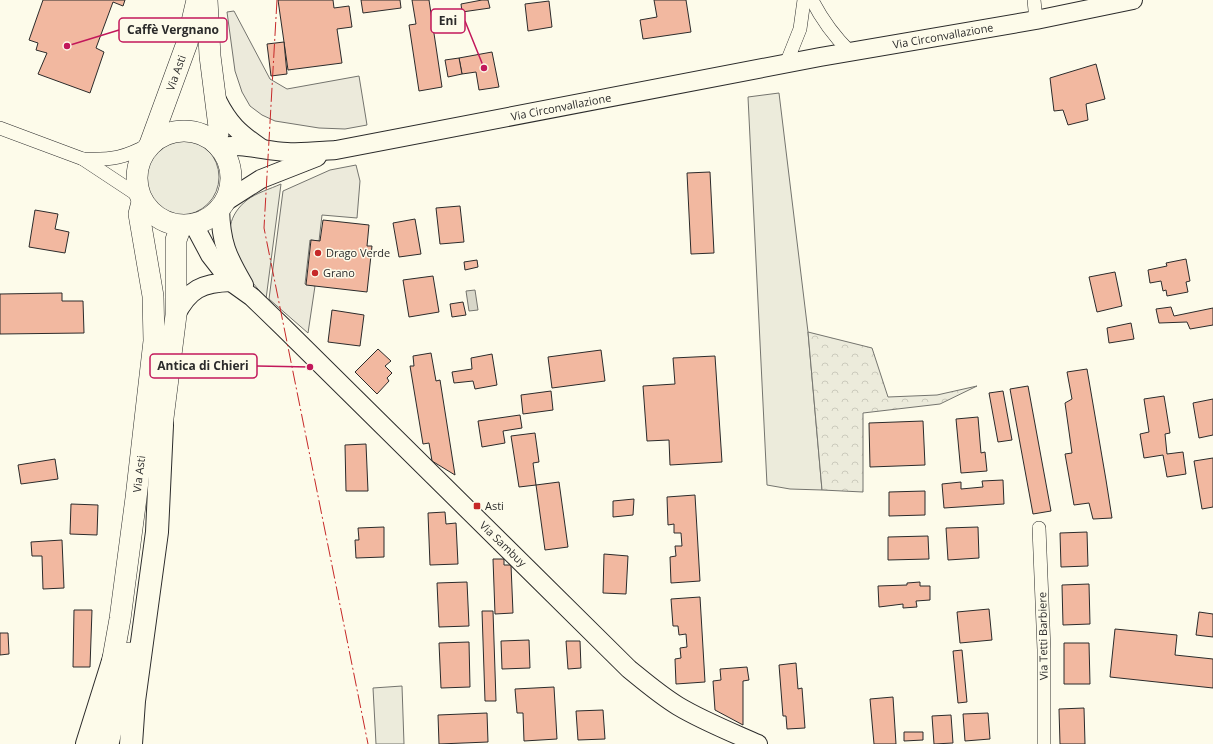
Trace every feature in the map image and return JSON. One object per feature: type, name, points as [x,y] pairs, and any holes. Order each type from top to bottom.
[{"type":"highway","points":[[131,744],[134,701],[157,532],[162,425]]},
{"type":"highway","points":[[87,744],[114,658]]},
{"type":"main road","name":"Via Asti","points":[[150,144],[186,43],[197,0]]},
{"type":"main road","points":[[207,0],[213,92],[219,127],[218,145]]},
{"type":"main road","name":"Via Circonvallazione","points":[[218,145],[232,145],[289,152],[336,150],[850,52],[1036,20],[1132,0]]},
{"type":"main road","points":[[213,92],[226,117],[234,127],[266,150]]},
{"type":"main road","points":[[175,131],[190,131],[204,135],[218,145],[227,159],[231,174],[230,188],[222,206],[208,219],[188,225],[170,224],[159,219],[150,212],[141,199],[136,182],[137,168],[142,155],[150,144],[162,136],[175,131]]},
{"type":"main road","name":"Via Circonvallazione","points":[[222,206],[261,179],[336,150]]},
{"type":"main road","name":"Via Asti","points":[[93,744],[114,658],[136,498],[154,341],[153,296],[139,214],[141,199]]},
{"type":"main road","name":"Via Sambuy","points":[[222,206],[223,244],[228,257],[252,297]]},
{"type":"main road","name":"Via Asti","points":[[108,744],[128,662],[134,630],[162,425],[176,315],[176,240],[188,225]]},
{"type":"main road","name":"Via Sambuy","points":[[188,225],[231,282],[252,297],[629,669],[660,694],[678,706],[758,744]]},
{"type":"main road","points":[[176,315],[183,300],[190,292],[208,284],[231,282]]},
{"type":"street","points":[[786,64],[800,29],[804,0]]},
{"type":"street","points":[[812,0],[829,29],[850,52]]},
{"type":"street","points":[[1034,0],[1036,20]]},
{"type":"street","points":[[0,128],[83,159],[141,199]]},
{"type":"street","points":[[83,159],[108,160],[129,156],[150,144]]},
{"type":"street","name":"Via Tetti Barbiere","points":[[1040,528],[1044,650],[1044,744]]},
{"type":"green space","points":[[779,93],[808,332],[822,490],[790,489],[767,485],[748,97]]},
{"type":"green space","points":[[181,139],[195,142],[208,150],[216,163],[219,177],[216,191],[208,204],[195,212],[181,215],[167,212],[154,204],[146,191],[143,177],[146,163],[154,150],[167,142]]},
{"type":"green space","points":[[281,184],[266,299],[240,264],[230,238],[231,225],[236,212],[247,200],[259,193]]},
{"type":"green space","points":[[808,332],[872,348],[888,397],[937,395],[977,386],[940,404],[863,413],[863,492],[822,490]]},
{"type":"green space","points":[[402,686],[404,744],[376,744],[373,688]]},
{"type":"shaded area","points":[[234,11],[270,79],[287,89],[359,76],[367,125],[345,129],[319,128],[275,121],[262,115],[250,106],[242,92],[235,71],[227,12]]},
{"type":"shaded area","points":[[356,165],[360,181],[357,218],[322,215],[319,241],[310,240],[305,284],[315,286],[308,333],[269,299],[283,191],[330,170]]},
{"type":"shaded area","points":[[475,290],[478,310],[469,311],[466,291]]},
{"type":"building","points":[[43,0],[125,0],[123,6],[113,2],[96,48],[104,52],[90,93],[38,74],[47,53],[36,50],[38,43],[29,40]]},
{"type":"building","points":[[278,0],[333,0],[334,8],[349,6],[352,27],[337,29],[342,63],[288,70]]},
{"type":"building","points":[[361,0],[400,0],[401,8],[363,13]]},
{"type":"building","points":[[412,0],[429,0],[442,87],[419,91],[409,25],[416,24]]},
{"type":"building","points":[[488,0],[490,8],[462,12],[461,4]]},
{"type":"building","points":[[654,0],[686,0],[691,32],[643,39],[640,20],[657,17]]},
{"type":"building","points":[[549,1],[552,27],[528,31],[525,4]]},
{"type":"building","points":[[284,42],[287,74],[271,76],[267,44]]},
{"type":"building","points":[[492,52],[499,87],[479,90],[476,72],[462,74],[459,58]]},
{"type":"building","points":[[459,58],[462,74],[448,77],[445,60]]},
{"type":"building","points":[[1096,64],[1105,99],[1086,104],[1088,120],[1068,125],[1063,110],[1054,111],[1050,78]]},
{"type":"building","points":[[710,172],[714,253],[691,254],[687,173]]},
{"type":"building","points":[[460,206],[464,242],[440,244],[436,208]]},
{"type":"building","points":[[35,210],[58,214],[55,229],[69,232],[65,253],[29,247]]},
{"type":"building","points":[[415,219],[421,254],[399,257],[393,223]]},
{"type":"building","points":[[323,220],[369,225],[367,246],[372,246],[367,292],[306,285],[311,240],[320,241]]},
{"type":"building","points":[[1186,259],[1190,281],[1186,282],[1188,292],[1167,296],[1166,290],[1163,291],[1161,281],[1150,283],[1148,270],[1167,266],[1166,263]]},
{"type":"building","points":[[477,260],[478,267],[465,270],[464,262]]},
{"type":"building","points":[[1115,272],[1122,306],[1097,312],[1089,277]]},
{"type":"building","points":[[433,276],[439,312],[409,317],[403,280]]},
{"type":"building","points":[[62,293],[62,301],[83,301],[84,333],[0,334],[0,294]]},
{"type":"building","points":[[463,302],[466,315],[452,317],[450,304]]},
{"type":"building","points":[[1171,307],[1174,316],[1213,308],[1213,325],[1190,329],[1187,322],[1159,323],[1156,309]]},
{"type":"building","points":[[332,310],[364,315],[360,346],[328,342]]},
{"type":"building","points":[[1131,323],[1134,339],[1109,343],[1107,328]]},
{"type":"building","points":[[378,349],[391,361],[385,366],[392,373],[387,378],[389,381],[377,394],[355,372]]},
{"type":"building","points":[[601,350],[605,381],[552,388],[548,357]]},
{"type":"building","points":[[431,353],[436,381],[440,380],[455,475],[432,461],[429,443],[423,444],[410,366],[414,366],[413,356]]},
{"type":"building","points":[[492,354],[497,385],[475,389],[473,381],[454,383],[452,372],[472,369],[471,358]]},
{"type":"building","points":[[715,356],[722,462],[670,465],[669,440],[647,441],[643,386],[675,384],[673,358]]},
{"type":"building","points":[[1087,369],[1112,518],[1093,519],[1089,503],[1074,505],[1065,454],[1072,453],[1065,403],[1072,399],[1067,372]]},
{"type":"building","points":[[1028,386],[1051,511],[1033,514],[1010,389]]},
{"type":"building","points":[[551,391],[553,410],[523,414],[521,395]]},
{"type":"building","points":[[1003,391],[1012,440],[998,442],[989,393]]},
{"type":"building","points":[[1164,396],[1170,433],[1165,434],[1167,454],[1183,452],[1186,474],[1167,477],[1163,455],[1144,458],[1140,434],[1149,432],[1144,399]]},
{"type":"building","points":[[1213,399],[1213,435],[1199,438],[1193,403]]},
{"type":"building","points":[[520,415],[522,428],[503,431],[505,443],[482,447],[478,421]]},
{"type":"building","points":[[978,417],[981,453],[985,452],[987,471],[961,473],[956,419]]},
{"type":"building","points":[[923,421],[925,465],[870,467],[869,423]]},
{"type":"building","points":[[535,433],[539,462],[533,463],[536,485],[519,487],[511,436]]},
{"type":"building","points":[[366,444],[368,491],[346,491],[345,445]]},
{"type":"building","points":[[1213,458],[1213,507],[1202,509],[1194,461]]},
{"type":"building","points":[[55,459],[58,479],[21,484],[18,465]]},
{"type":"building","points":[[1003,480],[1004,504],[944,508],[942,484],[961,482],[961,489],[983,487],[982,481]]},
{"type":"building","points":[[559,482],[568,547],[545,550],[536,485]]},
{"type":"building","points":[[925,491],[925,515],[889,516],[889,492]]},
{"type":"building","points":[[695,495],[700,581],[671,583],[670,557],[676,556],[675,546],[682,546],[681,533],[674,533],[674,524],[668,525],[667,497]]},
{"type":"building","points":[[634,499],[633,515],[613,517],[613,501]]},
{"type":"building","points":[[71,504],[98,505],[97,535],[70,534]]},
{"type":"building","points":[[445,512],[446,524],[456,523],[458,564],[430,565],[428,513]]},
{"type":"building","points":[[384,527],[384,557],[356,558],[355,540],[359,540],[358,528]]},
{"type":"building","points":[[978,527],[979,558],[948,560],[946,528]]},
{"type":"building","points":[[1087,532],[1088,566],[1061,567],[1060,533]]},
{"type":"building","points":[[928,536],[929,559],[888,560],[888,537]]},
{"type":"building","points":[[62,540],[64,588],[43,589],[42,556],[32,556],[31,542]]},
{"type":"building","points":[[604,554],[628,556],[626,594],[603,593]]},
{"type":"building","points":[[493,559],[504,559],[504,565],[511,565],[513,613],[495,614]]},
{"type":"building","points":[[467,582],[469,626],[439,627],[437,583]]},
{"type":"building","points":[[920,582],[920,586],[930,586],[930,600],[916,601],[917,607],[903,608],[903,604],[879,607],[878,586],[907,585],[907,583]]},
{"type":"building","points":[[1089,584],[1090,624],[1063,625],[1062,585]]},
{"type":"building","points":[[700,597],[705,682],[676,684],[675,659],[681,658],[680,648],[687,647],[686,634],[679,635],[678,626],[673,626],[671,599]]},
{"type":"building","points":[[989,609],[992,640],[960,643],[957,612]]},
{"type":"building","points":[[74,610],[92,610],[90,667],[73,667]]},
{"type":"building","points":[[482,611],[493,611],[496,701],[485,701]]},
{"type":"building","points":[[1199,612],[1213,614],[1213,637],[1196,635]]},
{"type":"building","points":[[1115,629],[1177,635],[1175,655],[1213,659],[1213,688],[1110,677]]},
{"type":"building","points":[[0,633],[8,633],[9,654],[0,655]]},
{"type":"building","points":[[529,640],[530,668],[502,669],[501,641]]},
{"type":"building","points":[[566,641],[580,641],[581,668],[568,669]]},
{"type":"building","points":[[469,642],[470,687],[441,688],[439,643]]},
{"type":"building","points":[[1064,643],[1089,643],[1090,684],[1064,684]]},
{"type":"building","points":[[962,650],[967,702],[958,703],[953,651]]},
{"type":"building","points":[[796,663],[798,689],[802,688],[805,728],[787,729],[786,716],[783,716],[779,665]]},
{"type":"building","points":[[747,667],[749,680],[743,681],[743,725],[715,710],[713,681],[721,680],[720,669]]},
{"type":"building","points":[[554,687],[557,739],[524,741],[523,713],[517,713],[515,689]]},
{"type":"building","points":[[893,697],[896,744],[874,744],[870,699]]},
{"type":"building","points":[[1084,708],[1085,744],[1060,744],[1059,709]]},
{"type":"building","points":[[603,710],[605,739],[578,740],[576,711]]},
{"type":"building","points":[[487,713],[488,742],[439,744],[438,715]]},
{"type":"building","points":[[988,713],[990,739],[965,741],[963,714]]},
{"type":"building","points":[[951,715],[953,743],[934,744],[932,716]]},
{"type":"building","points":[[904,732],[923,732],[923,740],[904,741]]},
{"type":"power","points":[[277,0],[264,228],[368,744]]},
{"type":"place","name":"Caffè Vergnano","points":[[67,46]]},
{"type":"place","name":"Eni","points":[[484,68]]},
{"type":"place","name":"Drago Verde","points":[[318,253]]},
{"type":"place","name":"Grano","points":[[315,273]]},
{"type":"place","name":"Antica di Chieri","points":[[310,367]]},
{"type":"place","name":"Asti","points":[[477,506]]}]
